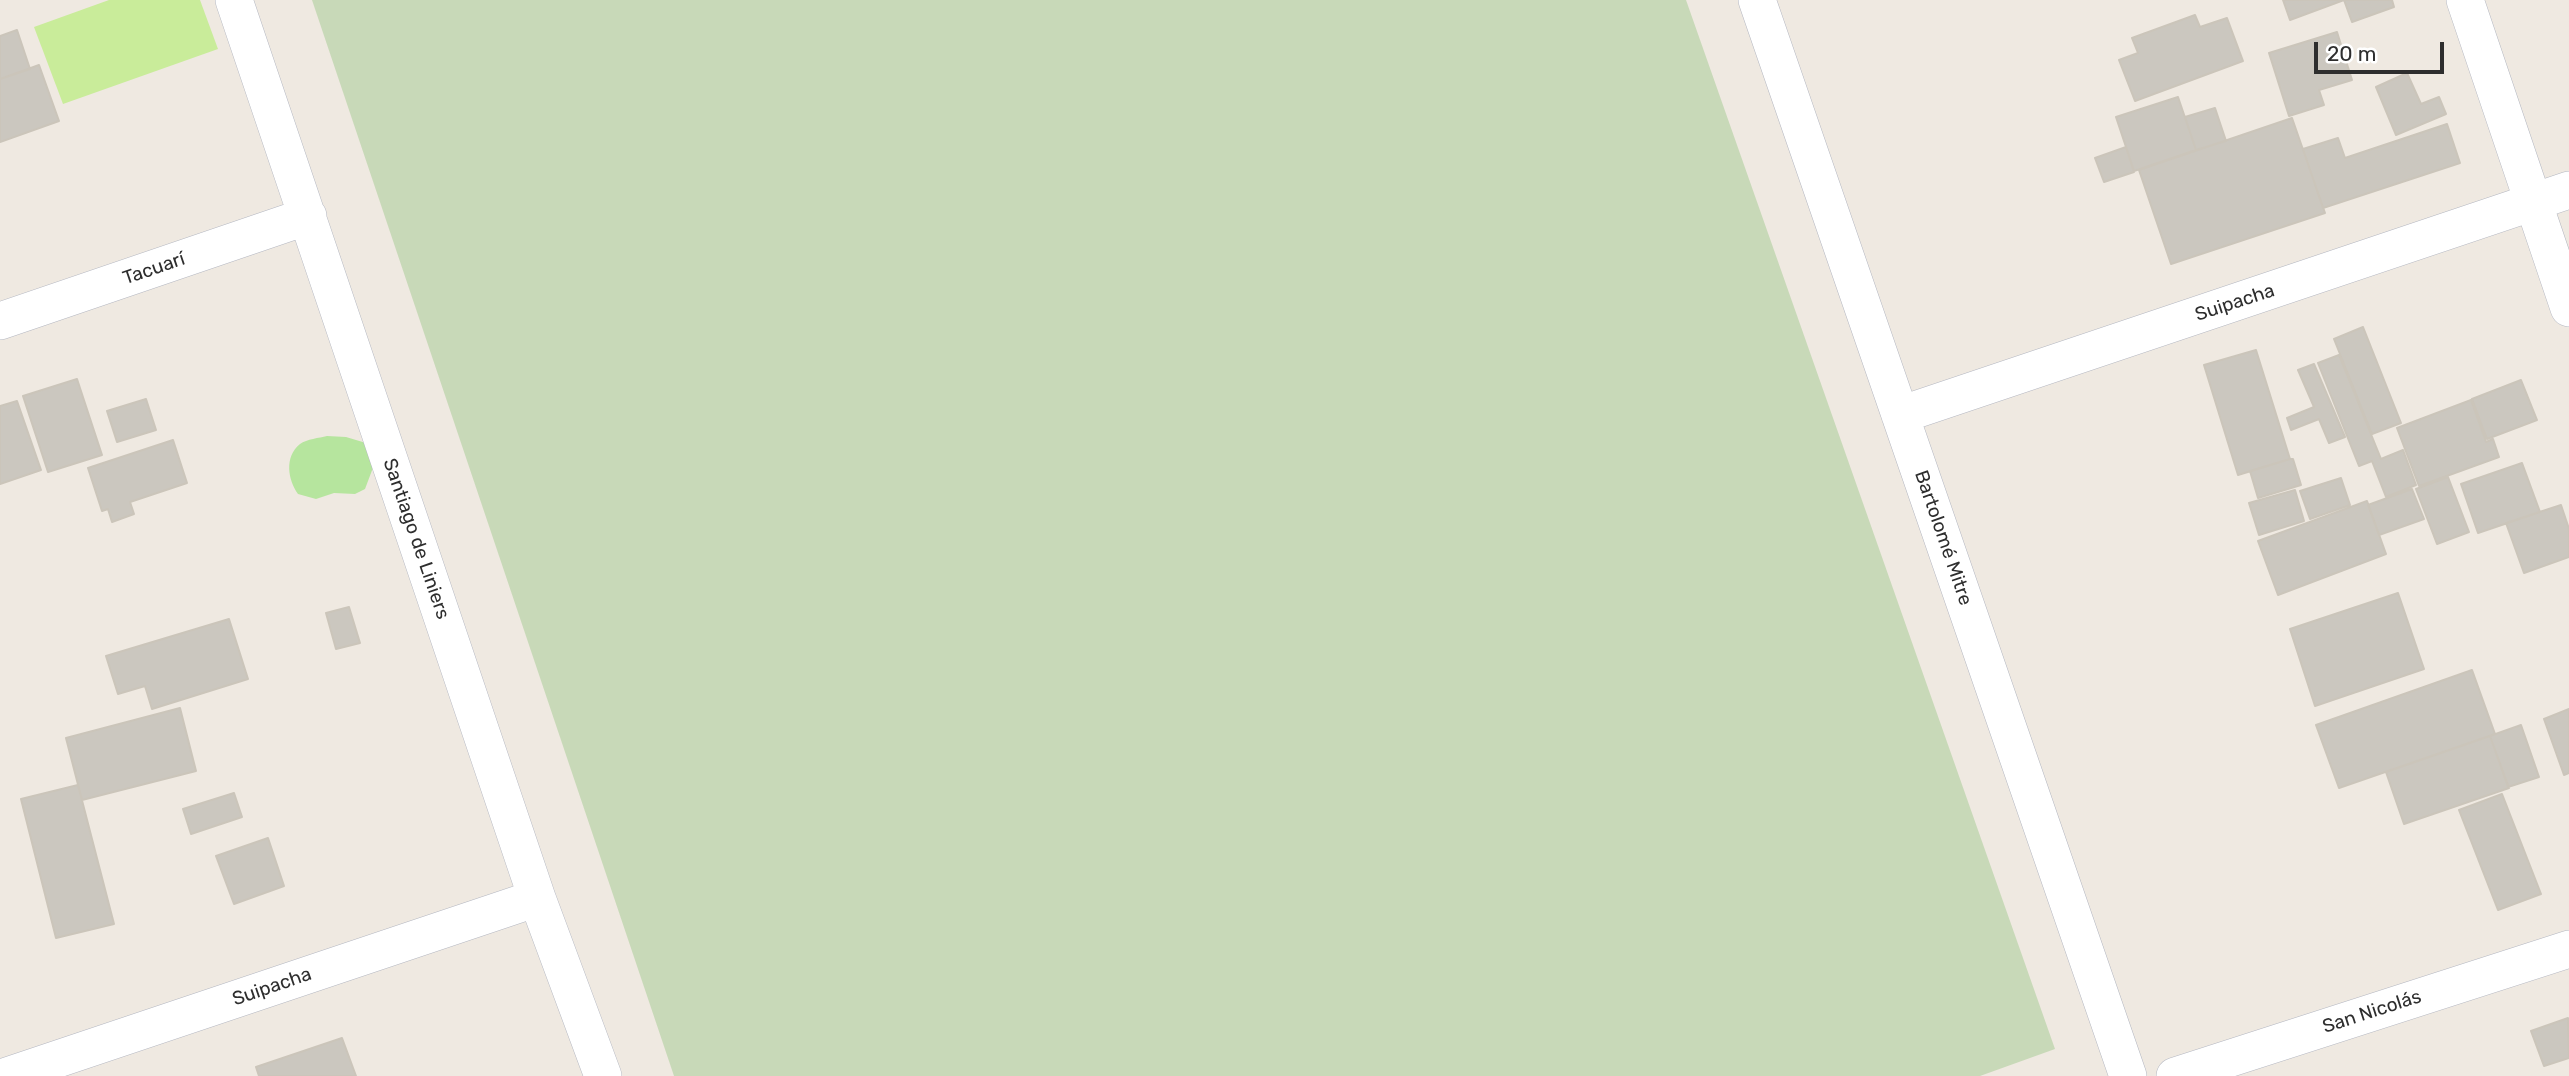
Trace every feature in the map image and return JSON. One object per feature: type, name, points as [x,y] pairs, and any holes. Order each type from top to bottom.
[{"type":"street","name":"Santiago de Liniers","points":[[234,0],[537,898],[603,1076]]},
{"type":"street","name":"Bartolomé Mitre","points":[[1757,0],[2128,1076]]},
{"type":"street","points":[[2465,0],[2569,308]]},
{"type":"street","name":"Suipacha","points":[[1900,415],[2569,190]]},
{"type":"street","name":"Tacuarí","points":[[0,321],[308,216]]},
{"type":"street","name":"Suipacha","points":[[7,1076],[537,898]]},
{"type":"street","name":"San Nicolás","points":[[2175,1076],[2569,949]]},
{"type":"green space","points":[[109,0],[200,0],[218,49],[63,104],[34,27]]},
{"type":"green space","points":[[312,0],[1686,0],[2055,1049],[1980,1076],[674,1076]]},
{"type":"green space","points":[[327,436],[346,437],[366,443],[374,465],[365,489],[355,494],[334,493],[316,499],[298,494],[289,469],[295,449],[303,442]]},
{"type":"building","points":[[2283,0],[2344,0],[2290,20]]},
{"type":"building","points":[[2344,0],[2392,0],[2394,7],[2352,22]]},
{"type":"building","points":[[2195,15],[2200,27],[2227,18],[2243,61],[2135,101],[2119,60],[2138,53],[2132,38]]},
{"type":"building","points":[[17,30],[30,69],[0,79],[0,36]]},
{"type":"building","points":[[2337,32],[2352,80],[2319,90],[2324,105],[2289,116],[2269,53]]},
{"type":"building","points":[[39,65],[59,121],[0,142],[0,79]]},
{"type":"building","points":[[2407,73],[2421,104],[2439,97],[2446,114],[2396,135],[2376,87]]},
{"type":"building","points":[[2178,97],[2196,150],[2134,171],[2116,117]]},
{"type":"building","points":[[2215,108],[2226,141],[2196,150],[2185,117]]},
{"type":"building","points":[[2292,118],[2325,213],[2171,264],[2139,170]]},
{"type":"building","points":[[2447,124],[2460,163],[2323,208],[2303,149],[2338,138],[2345,158]]},
{"type":"building","points":[[2126,147],[2134,172],[2104,182],[2095,158]]},
{"type":"building","points":[[2363,327],[2401,423],[2372,434],[2334,339]]},
{"type":"building","points":[[2256,350],[2290,459],[2238,475],[2204,365]]},
{"type":"building","points":[[2339,355],[2381,459],[2403,450],[2416,485],[2386,497],[2372,461],[2359,466],[2318,363]]},
{"type":"building","points":[[2314,364],[2345,437],[2329,443],[2319,419],[2291,430],[2287,418],[2314,407],[2298,370]]},
{"type":"building","points":[[77,379],[102,455],[48,472],[23,396]]},
{"type":"building","points":[[2521,380],[2537,420],[2487,439],[2472,399]]},
{"type":"building","points":[[146,399],[156,430],[117,442],[107,411]]},
{"type":"building","points":[[2471,400],[2486,442],[2493,439],[2499,457],[2419,486],[2397,428]]},
{"type":"building","points":[[17,401],[41,470],[0,484],[0,406]]},
{"type":"building","points":[[173,440],[187,483],[130,502],[134,514],[112,522],[108,509],[102,511],[88,468]]},
{"type":"building","points":[[2293,459],[2301,485],[2258,498],[2250,471]]},
{"type":"building","points":[[2522,463],[2540,512],[2478,533],[2461,484]]},
{"type":"building","points":[[2448,477],[2469,532],[2437,544],[2416,489]]},
{"type":"building","points":[[2341,478],[2350,505],[2310,519],[2300,491]]},
{"type":"building","points":[[2412,489],[2424,519],[2379,535],[2368,505]]},
{"type":"building","points":[[2295,490],[2304,521],[2259,535],[2249,503]]},
{"type":"building","points":[[2367,501],[2386,554],[2278,595],[2258,541]]},
{"type":"building","points":[[2561,505],[2569,529],[2569,557],[2524,573],[2506,523]]},
{"type":"building","points":[[2398,593],[2424,669],[2315,706],[2290,629]]},
{"type":"building","points":[[349,607],[360,643],[336,649],[326,613]]},
{"type":"building","points":[[229,619],[248,679],[152,709],[145,686],[118,694],[106,656]]},
{"type":"building","points":[[2472,670],[2495,734],[2339,788],[2316,725]]},
{"type":"building","points":[[180,708],[196,771],[82,800],[66,738]]},
{"type":"building","points":[[2569,709],[2569,773],[2564,775],[2544,719]]},
{"type":"building","points":[[2521,725],[2539,777],[2508,787],[2490,736]]},
{"type":"building","points":[[2490,736],[2509,788],[2404,824],[2386,772]]},
{"type":"building","points":[[78,785],[114,924],[56,938],[21,799]]},
{"type":"building","points":[[234,793],[242,817],[191,834],[183,809]]},
{"type":"building","points":[[2502,794],[2541,894],[2498,910],[2459,810]]},
{"type":"building","points":[[268,838],[284,886],[234,904],[216,856]]},
{"type":"building","points":[[2568,1018],[2569,1058],[2544,1066],[2531,1031]]},
{"type":"building","points":[[342,1038],[356,1076],[259,1076],[256,1067]]}]
